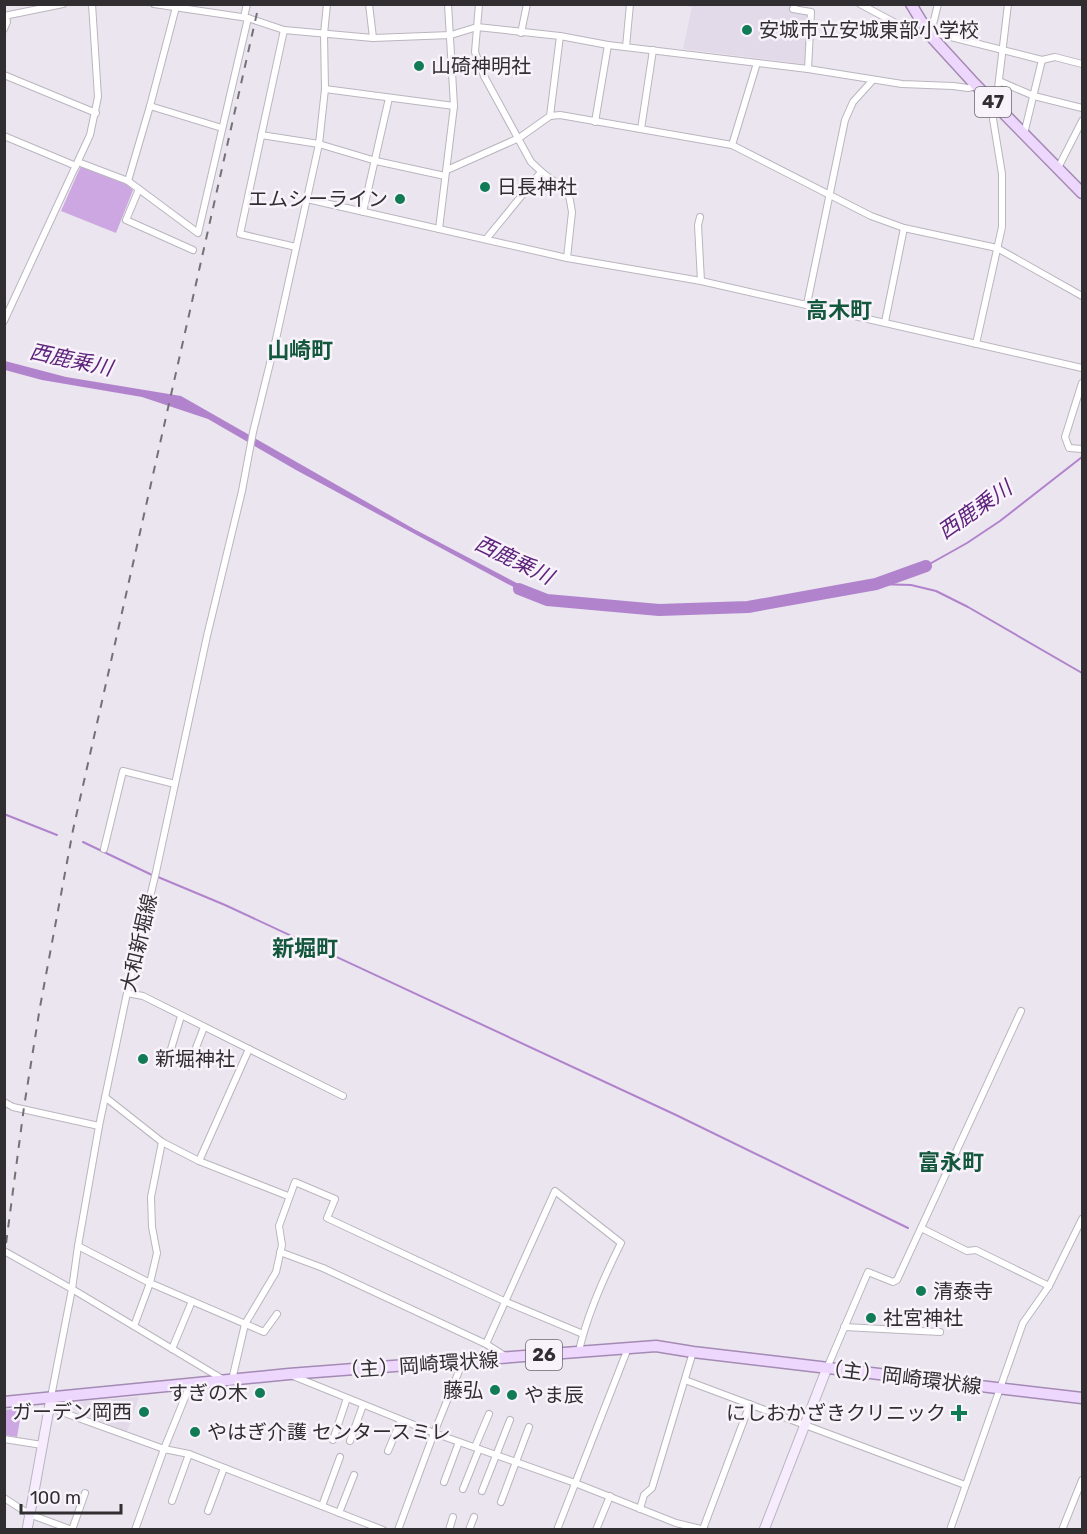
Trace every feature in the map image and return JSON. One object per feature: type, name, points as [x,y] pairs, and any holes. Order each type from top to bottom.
[{"type":"main road","name":"47","points":[[910,4],[930,33],[977,86],[1083,193]]},
{"type":"main road","name":"（主）岡崎環状線","points":[[4,1402],[50,1402],[289,1374],[656,1346],[693,1353],[1083,1398]]},
{"type":"street","points":[[4,28],[7,22],[5,16],[63,4]]},
{"type":"street","points":[[4,321],[90,135],[98,98],[92,4]]},
{"type":"street","points":[[154,4],[246,18],[284,30],[324,34],[373,38],[451,35],[477,27],[808,69],[872,81],[969,88],[977,86]]},
{"type":"street","points":[[4,136],[128,181],[198,233],[246,18],[247,4]]},
{"type":"street","name":"大和新堀線","points":[[50,1402],[72,1289],[99,1126],[126,993],[242,491],[253,432],[319,144],[325,89],[324,34],[327,4]]},
{"type":"street","points":[[369,4],[373,38]]},
{"type":"street","points":[[439,229],[454,106],[448,4]]},
{"type":"street","points":[[479,4],[476,52],[484,76],[531,162],[564,188],[569,195],[572,212],[567,258]]},
{"type":"street","points":[[520,33],[527,4]]},
{"type":"street","points":[[626,47],[630,4]]},
{"type":"street","points":[[795,4],[793,9],[811,12],[808,69]]},
{"type":"street","points":[[860,4],[914,33],[930,33],[1042,60],[1055,57],[1083,64]]},
{"type":"street","points":[[930,33],[938,4]]},
{"type":"street","points":[[976,344],[1002,227],[1004,198],[1002,174],[993,119],[1008,4]]},
{"type":"street","points":[[128,181],[176,7]]},
{"type":"street","points":[[284,30],[240,234],[296,247]]},
{"type":"street","points":[[550,116],[560,36]]},
{"type":"street","points":[[595,122],[608,45]]},
{"type":"street","points":[[641,129],[653,50]]},
{"type":"street","points":[[1024,134],[1042,60]]},
{"type":"street","points":[[732,145],[757,63]]},
{"type":"street","points":[[4,75],[96,113]]},
{"type":"street","points":[[807,304],[845,120],[853,102],[872,81]]},
{"type":"street","points":[[999,81],[1034,96],[1083,108]]},
{"type":"street","points":[[325,89],[454,106]]},
{"type":"street","points":[[363,212],[389,98]]},
{"type":"street","points":[[150,106],[222,128]]},
{"type":"street","points":[[261,135],[319,144],[376,161],[446,173],[519,138],[550,116],[560,115],[732,145],[871,216],[904,228],[997,248],[1083,296]]},
{"type":"street","points":[[1058,168],[1083,121]]},
{"type":"street","points":[[487,238],[541,172]]},
{"type":"street","points":[[139,189],[126,220],[193,250]]},
{"type":"street","points":[[307,199],[487,238],[567,258],[701,281],[807,304],[1083,368]]},
{"type":"street","points":[[700,217],[698,225],[701,281]]},
{"type":"street","points":[[885,322],[904,228]]},
{"type":"street","points":[[1083,383],[1065,437],[1069,448],[1083,449]]},
{"type":"street","points":[[104,849],[123,771],[175,784]]},
{"type":"street","points":[[126,993],[142,996],[344,1096]]},
{"type":"street","points":[[765,1530],[826,1368],[868,1272],[893,1282],[897,1280],[1021,1011]]},
{"type":"street","points":[[182,1016],[168,1059],[189,1066],[204,1027]]},
{"type":"street","points":[[199,1161],[249,1049]]},
{"type":"street","points":[[105,1097],[162,1142],[199,1161],[288,1196]]},
{"type":"street","points":[[4,1102],[14,1107],[99,1126]]},
{"type":"street","points":[[134,1326],[150,1283],[157,1253],[152,1227],[151,1197],[162,1142]]},
{"type":"street","points":[[4,1251],[229,1381],[245,1324],[276,1272],[282,1245],[279,1226],[295,1182],[335,1199],[327,1218],[504,1301],[583,1334]]},
{"type":"street","points":[[486,1344],[555,1191],[621,1243],[605,1276],[579,1351]]},
{"type":"street","points":[[950,1530],[1023,1323],[1049,1286],[1083,1219]]},
{"type":"street","points":[[921,1228],[967,1251],[976,1250],[1049,1286]]},
{"type":"street","points":[[78,1246],[150,1283],[264,1332],[277,1314]]},
{"type":"street","points":[[280,1252],[323,1268],[486,1344],[508,1358]]},
{"type":"street","points":[[172,1349],[192,1301]]},
{"type":"street","points":[[844,1327],[940,1332]]},
{"type":"street","points":[[557,1530],[628,1347]]},
{"type":"street","points":[[640,1509],[644,1495],[652,1488],[693,1353]]},
{"type":"street","points":[[398,1530],[464,1361]]},
{"type":"street","points":[[289,1374],[434,1433],[610,1496],[675,1526],[704,1529],[750,1404]]},
{"type":"street","points":[[685,1380],[965,1485]]},
{"type":"street","points":[[135,1530],[190,1385]]},
{"type":"street","points":[[333,1440],[347,1398]]},
{"type":"street","points":[[27,1530],[50,1402],[164,1449],[189,1455],[322,1506],[372,1528],[383,1530]]},
{"type":"street","points":[[350,1441],[363,1404]]},
{"type":"street","points":[[463,1489],[489,1414]]},
{"type":"street","points":[[388,1451],[401,1420]]},
{"type":"street","points":[[482,1491],[510,1420]]},
{"type":"street","points":[[501,1502],[529,1427]]},
{"type":"street","points":[[4,1439],[42,1445]]},
{"type":"street","points":[[444,1482],[459,1442]]},
{"type":"street","points":[[172,1501],[189,1455]]},
{"type":"street","points":[[322,1506],[340,1457]]},
{"type":"street","points":[[208,1511],[224,1468]]},
{"type":"street","points":[[339,1513],[354,1475]]},
{"type":"street","points":[[1062,1530],[1080,1496],[1083,1480]]},
{"type":"street","points":[[4,1498],[29,1514],[72,1530],[85,1493]]},
{"type":"street","points":[[596,1530],[610,1496]]},
{"type":"street","points":[[449,1530],[453,1517]]},
{"type":"street","points":[[470,1530],[474,1517]]},
{"type":"shaded area","name":"安城市立安城東部小学校","points":[[681,5],[791,5],[790,11],[809,11],[807,62],[804,64],[683,49],[692,7]]},
{"type":"shaded area","points":[[81,166],[125,183],[133,190],[116,233],[61,211]]},
{"type":"shaded area","points":[[5,361],[66,377],[181,396],[414,529],[532,591],[532,597],[296,470],[208,419],[142,397],[42,380],[5,370]]},
{"type":"shaded area","points":[[139,1397],[127,1432],[58,1403]]},
{"type":"shaded area","points":[[22,1408],[17,1437],[5,1435],[5,1410]]},
{"type":"waterway","name":"西鹿乗川","points":[[926,566],[1000,521],[1082,457]]},
{"type":"waterway","name":"西鹿乗川","points":[[519,589],[547,600],[659,610],[748,607],[876,584],[926,566]]},
{"type":"waterway","points":[[876,584],[911,585],[936,591],[1082,673]]},
{"type":"waterway","points":[[4,814],[57,835]]},
{"type":"waterway","points":[[83,842],[152,875]]},
{"type":"waterway","points":[[158,877],[225,905],[676,1115],[908,1228]]},
{"type":"railway","points":[[4,1259],[40,1007],[73,830],[259,4]]},
{"type":"place","name":"安城市立安城東部小学校","points":[[747,30]]},
{"type":"place","name":"山碕神明社","points":[[419,66]]},
{"type":"place","name":"日長神社","points":[[485,187]]},
{"type":"place","name":"エムシーライン","points":[[400,199]]},
{"type":"place","name":"新堀神社","points":[[143,1059]]},
{"type":"place","name":"清泰寺","points":[[921,1291]]},
{"type":"place","name":"社宮神社","points":[[871,1318]]},
{"type":"place","name":"藤弘","points":[[495,1390]]},
{"type":"place","name":"すぎの木","points":[[260,1393]]},
{"type":"place","name":"やま辰","points":[[512,1395]]},
{"type":"place","name":"ガーデン岡西","points":[[144,1412]]},
{"type":"place","name":"にしおかざきクリニック","points":[[959,1413]]},
{"type":"place","name":"やはぎ介護 センタースミレ","points":[[195,1432]]},
{"type":"district","name":"高木町","points":[[839,310]]},
{"type":"district","name":"山崎町","points":[[300,350]]},
{"type":"district","name":"新堀町","points":[[305,948]]},
{"type":"district","name":"富永町","points":[[951,1162]]}]
